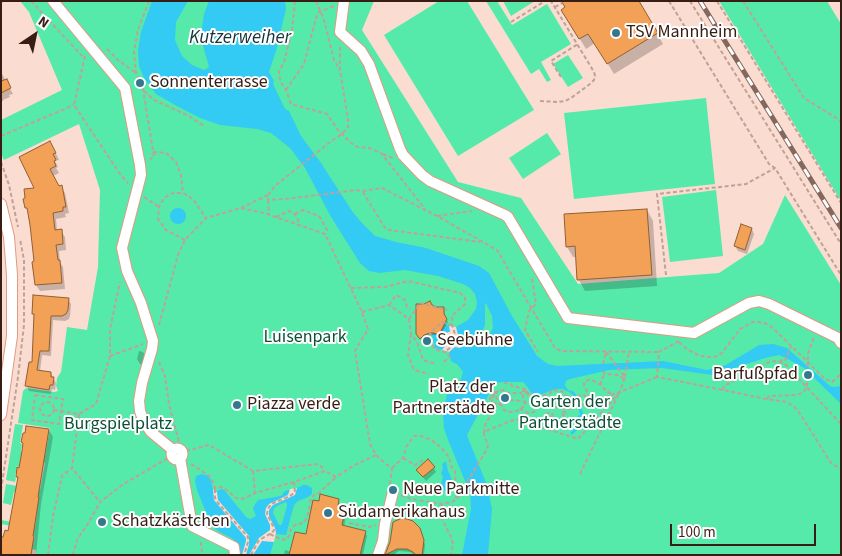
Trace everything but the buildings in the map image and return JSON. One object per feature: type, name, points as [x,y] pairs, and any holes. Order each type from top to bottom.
[{"type":"street","points":[[53,1],[125,88],[141,175],[122,248],[127,271],[141,303],[152,345],[142,383],[139,400],[140,410],[144,422],[151,432],[178,454],[192,526],[234,547],[235,555]]},
{"type":"street","points":[[343,2],[340,32],[361,51],[369,64],[403,154],[430,182],[506,215],[568,318],[694,332],[749,303],[759,301],[838,338],[841,343]]},
{"type":"street","points":[[1,204],[9,237],[12,275],[12,336],[4,375],[1,415]]},
{"type":"street","points":[[378,555],[383,541],[393,492]]},
{"type":"path","points":[[32,1],[85,59]]},
{"type":"path","points":[[149,1],[138,30],[134,52],[136,72],[143,89],[154,100],[189,116],[205,127]]},
{"type":"path","points":[[295,1],[292,31],[284,62],[279,71],[280,81],[286,90],[291,104],[327,114],[354,146],[369,148],[381,153],[426,211]]},
{"type":"path","points":[[316,1],[319,12],[324,20],[334,60],[340,70]]},
{"type":"path","points":[[511,22],[545,1]]},
{"type":"path","points":[[540,101],[557,102],[571,98],[594,80],[595,76],[578,44],[551,1]]},
{"type":"path","points":[[669,1],[769,164],[775,168],[841,275]]},
{"type":"path","points":[[690,1],[841,244]]},
{"type":"path","points":[[716,1],[841,203]]},
{"type":"path","points":[[743,1],[804,98],[841,122]]},
{"type":"path","points":[[286,90],[304,64],[319,12],[343,2]]},
{"type":"path","points":[[555,7],[562,3]]},
{"type":"path","points":[[178,454],[179,441],[168,404],[165,376],[152,345],[178,255],[185,240],[206,218],[241,208],[268,195],[276,185],[342,134],[348,127],[340,70],[340,32]]},
{"type":"path","points":[[1,136],[74,105],[89,44]]},
{"type":"path","points":[[561,77],[550,61],[578,44]]},
{"type":"path","points":[[143,89],[154,156]]},
{"type":"path","points":[[74,105],[120,174],[137,192],[159,207]]},
{"type":"path","points":[[154,152],[166,153],[176,162],[181,175],[183,193]]},
{"type":"path","points":[[666,275],[657,194],[746,184],[775,168]]},
{"type":"path","points":[[268,200],[382,188],[482,242],[389,230],[385,228],[363,191]]},
{"type":"path","points":[[185,240],[166,230],[158,219],[159,207],[164,198],[174,193],[183,193],[193,199],[206,218]]},
{"type":"path","points":[[268,195],[269,214]]},
{"type":"path","points":[[241,208],[269,214],[325,234]]},
{"type":"path","points":[[295,214],[303,210],[319,216],[327,230],[325,234],[362,312],[368,329],[354,350],[370,444],[376,455],[392,468]]},
{"type":"path","points":[[276,217],[289,211],[295,214],[300,225]]},
{"type":"path","points":[[436,216],[473,211]]},
{"type":"path","points":[[54,410],[79,414],[96,404],[110,356],[110,329],[123,272],[127,271]]},
{"type":"path","points":[[532,276],[536,304],[529,311],[526,330],[538,352]]},
{"type":"path","points":[[351,288],[385,287],[408,281],[460,293],[465,298],[465,304],[452,316],[452,326],[455,334],[452,346],[445,352]]},
{"type":"path","points":[[362,312],[389,305],[396,295],[405,300],[406,307],[410,309]]},
{"type":"path","points":[[429,374],[414,370],[408,355],[411,334],[409,318],[420,303],[447,310]]},
{"type":"path","points":[[389,305],[409,318]]},
{"type":"path","points":[[444,362],[449,357],[448,353],[434,349],[430,333],[442,322],[452,326]]},
{"type":"path","points":[[678,342],[698,355],[714,357],[722,352],[740,329],[753,322],[760,322],[774,329],[829,382],[832,382],[841,374]]},
{"type":"path","points":[[766,399],[770,396],[796,396],[807,387],[808,353],[819,329]]},
{"type":"path","points":[[657,377],[659,352],[694,332]]},
{"type":"path","points":[[411,334],[417,342],[423,360],[436,364]]},
{"type":"path","points":[[723,390],[724,386],[771,362],[785,360],[791,346]]},
{"type":"path","points":[[110,356],[133,348]]},
{"type":"path","points":[[603,364],[606,352],[624,376]]},
{"type":"path","points":[[580,474],[620,392],[629,352]]},
{"type":"path","points":[[780,362],[786,365],[841,424]]},
{"type":"path","points":[[601,385],[604,373],[624,376]]},
{"type":"path","points":[[456,499],[455,471],[446,453],[436,443],[421,436],[414,436],[406,447],[403,458],[392,468],[389,484],[393,492],[411,499],[442,504],[452,502],[456,499],[460,494],[488,446],[484,425],[494,409],[503,401],[509,400],[565,410],[620,392],[657,377],[787,402],[797,409],[831,463],[841,469]]},
{"type":"path","points":[[592,400],[584,385],[584,382],[588,380],[601,385],[612,394]]},
{"type":"path","points":[[504,383],[526,389],[529,394]]},
{"type":"path","points":[[522,388],[525,385]]},
{"type":"path","points":[[494,391],[490,398],[490,403],[498,391],[504,389],[508,393],[522,393],[522,391],[525,391],[526,394],[548,395]]},
{"type":"path","points":[[520,408],[528,413],[534,412],[553,390],[562,391],[566,396],[576,397],[582,395],[592,400]]},
{"type":"path","points":[[484,433],[516,419],[578,438],[620,392]]},
{"type":"path","points":[[522,393],[525,403]]},
{"type":"path","points":[[494,409],[497,399],[495,394]]},
{"type":"path","points":[[35,396],[49,398],[63,399],[59,424],[32,420],[35,396]]},
{"type":"path","points":[[48,402],[49,398]]},
{"type":"path","points":[[40,408],[42,404],[48,402]]},
{"type":"path","points":[[48,402],[53,406],[54,410]]},
{"type":"path","points":[[500,403],[504,410],[512,412],[525,406],[525,403]]},
{"type":"path","points":[[34,408],[40,408]]},
{"type":"path","points":[[40,408],[42,415],[46,417]]},
{"type":"path","points":[[553,414],[559,408]]},
{"type":"path","points":[[606,408],[610,408],[610,411]]},
{"type":"path","points":[[46,417],[50,416],[54,410]]},
{"type":"path","points":[[48,555],[53,516],[62,476],[72,468],[79,414]]},
{"type":"path","points":[[46,417],[46,422]]},
{"type":"path","points":[[578,424],[588,428]]},
{"type":"path","points":[[74,555],[77,540],[100,502],[122,485],[178,454],[209,445],[253,471],[319,464],[325,471],[336,478]]},
{"type":"path","points":[[178,454],[208,475],[213,482],[215,498],[218,503],[248,537],[244,555]]},
{"type":"path","points":[[270,534],[286,540],[291,529],[295,525],[303,523],[307,518],[311,499],[314,495],[353,466],[376,455]]},
{"type":"path","points":[[403,458],[416,465],[423,460]]},
{"type":"path","points":[[72,468],[100,502]]},
{"type":"path","points":[[253,471],[256,493]]},
{"type":"path","points":[[215,489],[224,488],[236,498],[242,499],[325,471]]},
{"type":"path","points":[[250,555],[262,538],[274,530],[267,514],[271,504],[295,492],[294,482]]},
{"type":"path","points":[[442,504],[440,515],[453,544],[451,555]]},
{"type":"path","points":[[349,523],[369,527],[386,524]]},
{"type":"path","points":[[203,532],[201,547],[203,555]]},
{"type":"green space","name":"Luisenpark","points":[[20,1],[374,1],[362,30],[458,182],[521,198],[578,284],[719,273],[763,244],[785,195],[841,285],[841,555],[36,555],[36,550],[32,549],[35,536],[32,535],[33,530],[1,524],[1,520],[35,526],[39,496],[14,492],[11,505],[3,503],[6,484],[40,490],[45,463],[21,457],[19,467],[17,466],[15,482],[6,480],[15,424],[23,425],[20,443],[22,444],[21,452],[45,456],[50,428],[18,423],[23,391],[26,388],[58,391],[56,386],[57,378],[61,372],[67,327],[87,330],[98,267],[100,190],[79,124],[4,160],[1,154],[1,120],[62,90],[29,12]]},
{"type":"green space","points":[[439,1],[467,1],[534,110],[458,156],[384,35]]},
{"type":"green space","points":[[486,1],[497,1],[512,25],[547,4],[571,44],[541,62],[551,80],[547,82],[539,69],[531,74]]},
{"type":"green space","points":[[503,1],[535,1],[511,16]]},
{"type":"green space","points":[[719,1],[827,1],[841,24],[841,201]]},
{"type":"green space","points":[[568,55],[583,78],[568,87],[553,64]]},
{"type":"green space","points":[[706,98],[715,184],[574,199],[564,113]]},
{"type":"green space","points":[[547,133],[561,154],[523,179],[509,158]]},
{"type":"green space","points":[[716,190],[723,256],[670,262],[662,197]]},
{"type":"water","name":"Kutzerweiher","points":[[152,1],[188,1],[176,22],[175,40],[182,56],[192,65],[204,70],[209,67],[202,42],[202,27],[209,1],[285,1],[286,9],[269,72],[285,109],[289,111],[301,136],[352,211],[375,236],[426,248],[479,266],[489,273],[512,316],[537,356],[548,364],[557,366],[663,361],[707,370],[726,365],[759,345],[773,344],[787,348],[830,386],[841,386],[841,404],[804,368],[779,355],[713,375],[662,368],[609,370],[566,381],[565,385],[568,390],[574,393],[563,389],[555,389],[540,395],[533,395],[523,382],[495,383],[467,435],[487,485],[492,509],[488,555],[462,555],[471,509],[470,493],[448,440],[444,428],[443,415],[447,394],[451,385],[457,384],[463,372],[458,365],[451,361],[449,352],[435,348],[432,334],[442,324],[456,327],[468,320],[476,309],[475,294],[463,284],[438,276],[405,270],[379,273],[369,271],[360,263],[331,217],[305,168],[290,148],[271,133],[257,129],[220,125],[200,118],[156,94],[144,78],[139,66],[138,51],[141,32]],"holes":[[[486,303],[492,316],[493,328],[488,337],[480,343],[473,344],[473,340],[482,332],[485,325]]]},
{"type":"water","points":[[178,208],[186,216],[178,224],[170,216]]},
{"type":"water","points":[[446,461],[452,484],[448,490],[438,493],[436,492],[443,476],[441,474],[442,464]]},
{"type":"water","points":[[201,474],[210,478],[213,489],[225,491],[246,517],[250,519],[256,516],[253,509],[258,500],[281,496],[285,491],[303,485],[312,488],[312,494],[294,505],[286,535],[276,534],[270,555],[239,555],[237,544],[233,539],[212,526],[197,490],[196,476]],"holes":[[[286,502],[282,524],[279,525],[273,513],[274,508]]]},
{"type":"pier","name":"Seebühne","points":[[449,326],[456,327],[458,335],[463,336],[465,344],[460,348],[455,347],[449,352],[442,350],[446,345],[443,337],[450,332]]},
{"type":"pier","points":[[297,488],[295,495],[273,505],[269,510],[269,516],[276,533],[274,542],[262,541],[253,555],[249,555],[259,538],[270,530],[265,514],[266,508],[269,504],[288,495],[290,489]]},
{"type":"pier","points":[[213,489],[217,492],[218,500],[249,536],[246,555],[242,555],[246,538],[214,500]]},
{"type":"waterway","points":[[571,392],[577,399],[582,415],[579,417],[578,427],[572,433]]},
{"type":"railway","points":[[700,1],[841,228]]},
{"type":"place","name":"TSV Mannheim","points":[[616,33]]},
{"type":"place","name":"Sonnenterrasse","points":[[140,83]]},
{"type":"place","name":"Seebühne","points":[[427,341]]},
{"type":"place","name":"Barfußpfad","points":[[808,375]]},
{"type":"place","name":"Platz der Partnerstädte","points":[[505,398]]},
{"type":"place","name":"Piazza verde","points":[[237,405]]},
{"type":"place","name":"Neue Parkmitte","points":[[393,490]]},
{"type":"place","name":"Südamerikahaus","points":[[328,513]]},
{"type":"place","name":"Schatzkästchen","points":[[102,522]]},
{"type":"park label","name":"Garten der Partnerstädte","points":[[570,413]]},
{"type":"park label","name":"Burgspielplatz","points":[[118,425]]}]
